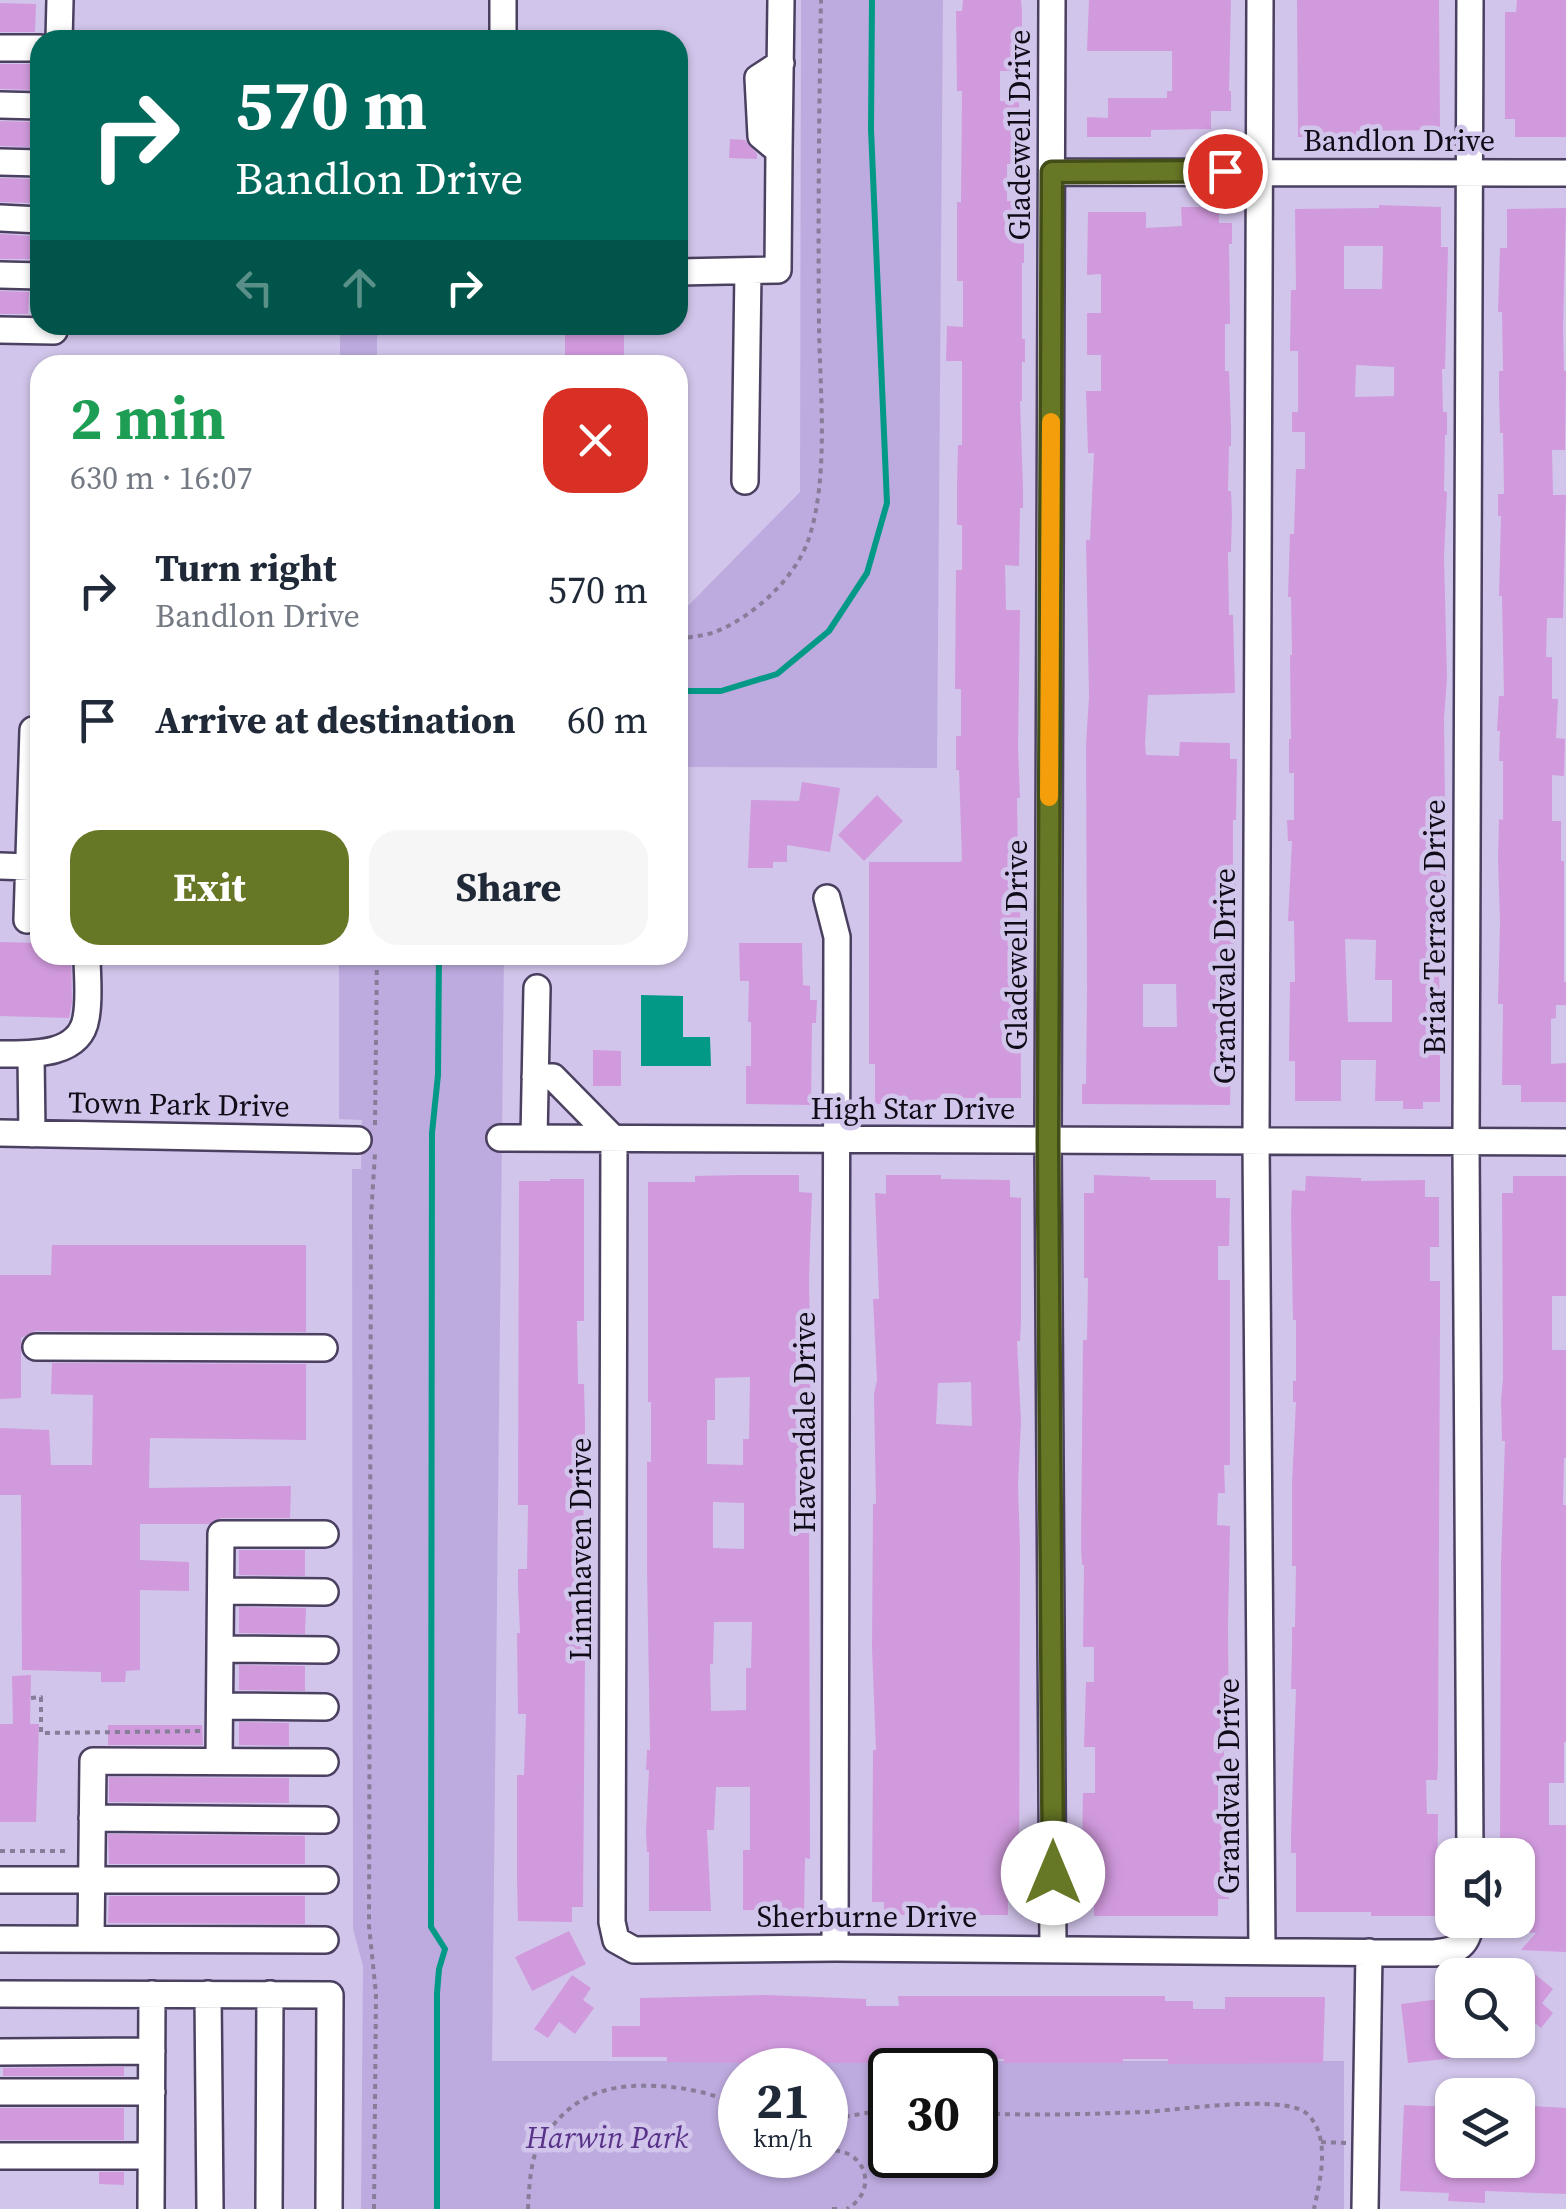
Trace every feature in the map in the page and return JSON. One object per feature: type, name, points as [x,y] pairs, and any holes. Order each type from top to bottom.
[{"type":"street","points":[[59,30],[60,0]]},
{"type":"street","points":[[503,0],[503,30]]},
{"type":"street","points":[[688,272],[778,270],[778,151],[761,136],[758,78],[781,63],[782,0]]},
{"type":"street","name":"Gladewell Drive","points":[[1052,0],[1048,1141],[1054,1950]]},
{"type":"street","name":"Grandvale Drive","points":[[1260,0],[1256,1142],[1262,1951]]},
{"type":"street","name":"Briar Terrace Drive","points":[[1470,0],[1466,1142],[1470,1838]]},
{"type":"street","points":[[0,48],[30,48]]},
{"type":"street","points":[[0,104],[30,106]]},
{"type":"street","points":[[0,162],[30,163]]},
{"type":"street","name":"Bandlon Drive","points":[[1052,172],[1566,173]]},
{"type":"street","points":[[0,218],[30,220]]},
{"type":"street","points":[[745,481],[748,271]]},
{"type":"street","points":[[0,275],[30,276]]},
{"type":"street","points":[[0,330],[30,331]]},
{"type":"street","points":[[28,920],[30,833]]},
{"type":"street","points":[[0,866],[29,867]]},
{"type":"street","name":"Havendale Drive","points":[[826,898],[837,937],[835,1948]]},
{"type":"street","points":[[0,1054],[59,1050],[76,1038],[86,1021],[87,965]]},
{"type":"street","points":[[534,1138],[537,988]]},
{"type":"street","points":[[31,1054],[32,1134]]},
{"type":"street","points":[[536,1077],[553,1077],[614,1138]]},
{"type":"street","name":"Town Park Drive","points":[[0,1133],[369,1144]]},
{"type":"street","name":"High Star Drive","points":[[500,1138],[1566,1142]]},
{"type":"street","name":"Linnhaven Drive","points":[[614,1138],[612,1922],[616,1940],[634,1950]]},
{"type":"street","points":[[36,1348],[324,1348]]},
{"type":"street","points":[[219,1762],[222,1534],[325,1534]]},
{"type":"street","points":[[221,1591],[324,1592]]},
{"type":"street","points":[[220,1650],[325,1650]]},
{"type":"street","points":[[220,1719],[324,1707]]},
{"type":"street","points":[[92,1940],[93,1760],[325,1762]]},
{"type":"street","points":[[92,1818],[324,1820]]},
{"type":"street","points":[[0,1880],[325,1880]]},
{"type":"street","name":"Sherburne Drive","points":[[634,1950],[1434,1953],[1459,1948],[1467,1938]]},
{"type":"street","points":[[0,1939],[325,1940]]},
{"type":"street","points":[[1365,2209],[1369,1952]]},
{"type":"street","points":[[0,1994],[330,1995],[329,2209]]},
{"type":"street","points":[[151,2209],[152,1994]]},
{"type":"street","points":[[208,1994],[210,2209]]},
{"type":"street","points":[[269,2209],[270,1994]]},
{"type":"street","points":[[0,2052],[152,2052]]},
{"type":"street","points":[[0,2092],[152,2092]]},
{"type":"street","points":[[0,2156],[151,2156]]},
{"type":"path","points":[[688,637],[713,633],[762,604],[791,571],[809,541],[821,452],[821,0]]},
{"type":"path","points":[[374,2209],[376,1994],[369,1926],[369,1144],[377,965]]},
{"type":"path","points":[[31,1698],[41,1698],[41,1732],[220,1719]]},
{"type":"path","points":[[0,1851],[91,1851]]},
{"type":"path","points":[[528,2209],[538,2144],[561,2116],[590,2094],[631,2085],[690,2088],[718,2095]]},
{"type":"path","points":[[998,2115],[1142,2112],[1255,2104],[1292,2107],[1303,2111],[1320,2132],[1319,2185],[1314,2209]]},
{"type":"path","points":[[832,2209],[844,2209],[860,2198],[865,2188],[862,2166],[848,2153]]},
{"type":"green space","points":[[801,0],[943,0],[937,768],[688,767],[688,606],[800,492]]},
{"type":"green space","points":[[340,335],[377,335],[377,355],[340,355]]},
{"type":"green space","name":"Harwin Park","points":[[339,965],[504,965],[492,2061],[718,2061],[718,2178],[848,2178],[848,2061],[868,2061],[868,2178],[998,2178],[998,2061],[1344,2061],[1344,2209],[361,2209],[363,1966],[353,1929],[352,1169],[361,1169],[362,1120],[339,1119]]},
{"type":"shaded area","points":[[641,995],[683,996],[683,1037],[710,1037],[711,1066],[641,1066]]},
{"type":"building","points":[[963,0],[1021,0],[1022,11],[1022,71],[1000,71],[1000,101],[1019,101],[1020,164],[1007,164],[1007,201],[1022,201],[1024,244],[1025,362],[1020,401],[1023,508],[1019,566],[1005,565],[1006,610],[1020,610],[1017,798],[1021,1098],[937,1098],[937,1105],[875,1104],[875,1064],[869,1064],[869,862],[962,860],[956,770],[961,689],[955,689],[956,570],[962,570],[957,485],[958,445],[962,445],[962,361],[946,361],[947,326],[963,327],[963,281],[957,281],[962,91],[957,91],[956,11],[962,11]]},
{"type":"building","points":[[1089,0],[1231,0],[1231,111],[1211,111],[1211,129],[1151,130],[1151,137],[1087,137],[1087,117],[1108,118],[1108,98],[1167,98],[1167,91],[1172,91],[1172,51],[1087,51]]},
{"type":"building","points":[[1297,0],[1439,0],[1440,130],[1356,131],[1356,137],[1298,137]]},
{"type":"building","points":[[1517,0],[1566,0],[1566,137],[1515,137],[1515,119],[1505,119],[1505,12],[1516,12]]},
{"type":"building","points":[[0,3],[36,4],[35,30],[0,32]]},
{"type":"building","points":[[0,64],[30,64],[30,90],[0,89]]},
{"type":"building","points":[[0,121],[30,122],[30,147],[0,146]]},
{"type":"building","points":[[730,139],[745,140],[757,159],[729,158]]},
{"type":"building","points":[[0,178],[30,179],[30,203],[0,202]]},
{"type":"building","points":[[1181,207],[1219,207],[1219,223],[1232,223],[1225,371],[1229,371],[1231,427],[1228,491],[1232,514],[1228,552],[1235,693],[1148,695],[1145,744],[1146,755],[1179,756],[1180,742],[1230,743],[1230,759],[1237,759],[1233,881],[1238,920],[1230,1044],[1235,1044],[1235,1064],[1231,1064],[1230,1105],[1082,1104],[1082,1084],[1086,1084],[1087,989],[1086,540],[1090,540],[1094,453],[1088,453],[1086,391],[1101,391],[1101,355],[1087,355],[1087,313],[1101,313],[1101,274],[1087,275],[1088,212],[1146,212],[1146,228],[1182,226]],"holes":[[[1143,984],[1176,984],[1177,1027],[1143,1027]]]},
{"type":"building","points":[[1441,207],[1441,247],[1448,247],[1442,369],[1443,412],[1447,412],[1446,896],[1441,942],[1444,963],[1439,963],[1440,1022],[1445,1022],[1445,1045],[1440,1045],[1440,1102],[1423,1102],[1423,1109],[1403,1109],[1403,1101],[1375,1101],[1376,1060],[1341,1060],[1341,1101],[1295,1101],[1295,1061],[1289,1061],[1290,982],[1295,982],[1294,921],[1288,921],[1292,841],[1288,841],[1287,820],[1294,820],[1294,773],[1289,773],[1292,655],[1288,597],[1296,469],[1305,469],[1305,432],[1292,432],[1292,412],[1298,412],[1298,351],[1290,351],[1291,290],[1296,290],[1295,209]],"holes":[[[1344,246],[1383,246],[1382,289],[1344,289]],[[1356,365],[1394,367],[1394,396],[1355,397]],[[1345,939],[1376,940],[1375,980],[1392,980],[1392,1022],[1348,1022]]]},
{"type":"building","points":[[1566,208],[1565,450],[1552,450],[1553,495],[1566,495],[1563,618],[1547,618],[1546,657],[1552,657],[1552,699],[1558,699],[1556,738],[1565,739],[1564,776],[1552,775],[1552,821],[1561,821],[1566,1005],[1556,1005],[1556,1018],[1551,1019],[1551,1064],[1566,1063],[1566,1102],[1521,1102],[1521,1085],[1502,1085],[1503,1004],[1498,1004],[1503,761],[1499,761],[1497,731],[1499,696],[1504,696],[1498,516],[1498,494],[1504,494],[1499,394],[1499,371],[1503,371],[1502,312],[1498,312],[1500,248],[1507,248],[1507,209]]},
{"type":"building","points":[[0,234],[30,236],[30,259],[0,259]]},
{"type":"building","points":[[0,291],[29,292],[28,314],[0,314]]},
{"type":"building","points":[[565,335],[624,335],[624,355],[565,355]]},
{"type":"building","points":[[802,782],[840,788],[830,852],[787,845],[787,862],[773,862],[773,868],[748,868],[751,800],[799,801]]},
{"type":"building","points":[[877,795],[903,821],[864,861],[838,835]]},
{"type":"building","points":[[0,942],[30,943],[30,965],[71,965],[69,1018],[0,1016]]},
{"type":"building","points":[[739,943],[802,943],[803,985],[810,986],[810,1000],[817,1000],[816,1023],[812,1023],[811,1105],[746,1104],[751,1022],[749,981],[740,981]]},
{"type":"building","points":[[593,1050],[621,1051],[621,1086],[593,1086]]},
{"type":"building","points":[[799,1175],[799,1192],[812,1193],[810,1859],[805,1858],[804,1911],[743,1910],[743,1850],[750,1850],[750,1787],[716,1787],[714,1830],[707,1830],[711,1911],[649,1911],[648,1182],[695,1182],[695,1176]],"holes":[[[750,1377],[749,1439],[743,1439],[743,1465],[707,1464],[707,1420],[715,1420],[715,1378]],[[713,1502],[744,1503],[744,1549],[713,1548]],[[714,1622],[752,1622],[746,1710],[711,1711]]]},
{"type":"building","points":[[886,1175],[941,1175],[941,1179],[1010,1180],[1010,1197],[1021,1198],[1021,1320],[1017,1341],[1021,1421],[1019,1897],[1008,1896],[1008,1915],[884,1915],[884,1902],[872,1902],[877,1380],[873,1299],[879,1299],[875,1193],[886,1194]],"holes":[[[971,1382],[972,1426],[936,1424],[938,1383]]]},
{"type":"building","points":[[1094,1175],[1216,1180],[1216,1198],[1230,1198],[1229,1246],[1218,1246],[1218,1280],[1230,1280],[1230,1465],[1224,1465],[1225,1493],[1218,1493],[1217,1525],[1230,1526],[1229,1751],[1224,1751],[1224,1779],[1218,1779],[1218,1813],[1228,1814],[1229,1899],[1218,1899],[1218,1916],[1094,1916],[1094,1902],[1081,1902],[1083,1793],[1095,1793],[1095,1747],[1084,1747],[1086,1682],[1094,1682],[1094,1647],[1083,1647],[1081,1547],[1083,1340],[1087,1340],[1088,1278],[1084,1278],[1084,1193],[1094,1193]]},
{"type":"building","points":[[1306,1176],[1361,1181],[1425,1180],[1425,1197],[1439,1197],[1439,1247],[1430,1247],[1430,1281],[1440,1281],[1438,1765],[1437,1780],[1426,1780],[1427,1814],[1438,1814],[1435,1916],[1296,1912],[1296,1853],[1291,1853],[1296,1689],[1291,1689],[1296,1566],[1292,1566],[1292,1483],[1296,1320],[1291,1214],[1292,1190],[1305,1191]]},
{"type":"building","points":[[1513,1176],[1566,1176],[1566,1296],[1552,1296],[1552,1350],[1566,1350],[1566,1742],[1564,1783],[1549,1783],[1549,1825],[1566,1825],[1566,1952],[1521,1950],[1536,1933],[1535,1838],[1500,1838],[1505,1441],[1501,1400],[1502,1193],[1513,1193]]},
{"type":"building","points":[[584,1179],[584,1321],[577,1321],[578,1384],[584,1384],[585,1424],[583,1907],[572,1907],[572,1922],[518,1921],[517,1775],[524,1775],[526,1714],[518,1714],[518,1569],[527,1569],[528,1505],[518,1505],[519,1181]]},
{"type":"building","points":[[52,1245],[306,1245],[306,1332],[35,1331],[21,1338],[21,1398],[0,1399],[0,1275],[51,1275]]},
{"type":"building","points":[[52,1363],[306,1364],[306,1440],[150,1438],[149,1488],[291,1486],[290,1518],[140,1524],[140,1560],[189,1562],[189,1591],[140,1590],[140,1670],[126,1671],[125,1682],[101,1682],[101,1672],[22,1670],[21,1495],[0,1495],[0,1428],[49,1430],[51,1465],[92,1465],[93,1395],[51,1394]]},
{"type":"building","points":[[239,1550],[305,1550],[305,1576],[239,1575]]},
{"type":"building","points":[[239,1607],[306,1608],[305,1634],[239,1633]]},
{"type":"building","points":[[239,1665],[305,1666],[305,1691],[239,1690]]},
{"type":"building","points":[[31,1675],[30,1724],[39,1724],[36,1822],[0,1822],[0,1724],[13,1724],[12,1676]]},
{"type":"building","points":[[239,1722],[289,1723],[289,1746],[239,1745]]},
{"type":"building","points":[[108,1725],[202,1725],[203,1745],[108,1745]]},
{"type":"building","points":[[109,1777],[289,1778],[289,1803],[109,1802]]},
{"type":"building","points":[[108,1834],[305,1836],[305,1864],[109,1864]]},
{"type":"building","points":[[109,1896],[305,1896],[305,1924],[108,1923]]},
{"type":"building","points":[[569,1931],[586,1964],[532,1991],[515,1957]]},
{"type":"building","points":[[1535,1974],[1553,1989],[1542,2003],[1553,2013],[1541,2028],[1535,2023]]},
{"type":"building","points":[[572,1975],[591,1988],[583,2000],[594,2008],[575,2034],[559,2022],[548,2038],[534,2029]]},
{"type":"building","points":[[767,1995],[866,1999],[866,2006],[899,2006],[898,1996],[1165,1996],[1165,2001],[1193,2001],[1193,2009],[1225,2009],[1225,1997],[1325,1997],[1323,2063],[1168,2064],[1168,2059],[1123,2059],[1123,2063],[1003,2063],[1004,2059],[998,2059],[998,2048],[868,2048],[868,2063],[848,2063],[848,2048],[718,2048],[718,2063],[612,2057],[612,2026],[640,2026],[640,1998]]},
{"type":"building","points":[[1435,2000],[1435,2058],[1453,2058],[1408,2063],[1401,2004]]},
{"type":"building","points":[[124,2067],[124,2076],[3,2076],[3,2068]]},
{"type":"building","points":[[1404,2105],[1435,2106],[1435,2178],[1535,2178],[1535,2106],[1566,2108],[1566,2194],[1485,2191],[1485,2203],[1448,2201],[1449,2193],[1400,2191]]},
{"type":"building","points":[[0,2108],[124,2108],[124,2140],[0,2140]]},
{"type":"building","points":[[99,2172],[124,2172],[124,2185],[99,2184]]},
{"type":"waterway","points":[[688,691],[721,691],[777,674],[829,631],[867,573],[887,503],[871,129],[872,0]]},
{"type":"waterway","points":[[437,2209],[437,1993],[445,1949],[431,1927],[432,1133],[438,1075],[439,965]]},
{"type":"slow traffic","points":[[1049,797],[1051,422]]},
{"type":"route","points":[[1053,1873],[1048,1141],[1052,172],[1225,171]]}]
